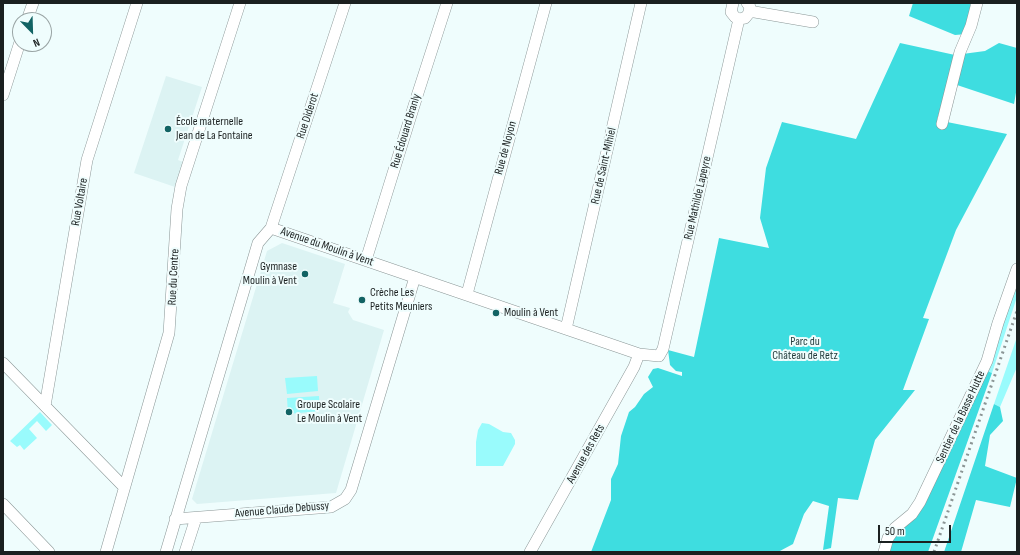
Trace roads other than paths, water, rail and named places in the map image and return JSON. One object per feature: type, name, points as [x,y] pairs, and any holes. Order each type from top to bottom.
[{"type":"street","name":"Rue Voltaire","points":[[45,406],[87,160],[137,3]]},
{"type":"street","name":"Rue du Centre","points":[[106,552],[169,333],[177,209],[181,186],[240,3]]},
{"type":"street","name":"Rue Diderot","points":[[271,228],[345,3]]},
{"type":"street","name":"Rue Édouard Branly","points":[[366,260],[447,3]]},
{"type":"street","name":"Rue de Noyon","points":[[467,294],[546,3]]},
{"type":"street","name":"Rue de Saint-Mihiel","points":[[566,329],[641,3]]},
{"type":"street","points":[[942,124],[960,52],[971,26],[977,3]]},
{"type":"street","points":[[729,4],[733,15],[739,19],[745,18],[748,7],[813,22]]},
{"type":"street","name":"Rue Mathilde Lapeyre","points":[[639,354],[656,357],[662,354],[739,19]]},
{"type":"street","points":[[3,96],[17,52]]},
{"type":"street","name":"Avenue du Moulin à Vent","points":[[166,552],[258,243],[271,228],[415,276],[639,354]]},
{"type":"street","name":"Sentier de la Basse Hutte","points":[[884,552],[888,538],[895,528],[912,514],[920,502],[987,361],[1017,269]]},
{"type":"street","name":"Avenue Claude Debussy","points":[[175,519],[331,506],[345,499],[351,490],[415,276]]},
{"type":"street","name":"Avenue des Rets","points":[[530,552],[634,367],[639,354]]},
{"type":"street","points":[[3,363],[124,487]]},
{"type":"street","points":[[3,504],[49,552]]},
{"type":"street","points":[[185,552],[196,518]]},
{"type":"railway","points":[[934,552],[1017,311]]},
{"type":"place","name":"École maternelle Jean de La Fontaine","points":[[168,129]]},
{"type":"place","name":"Gymnase Moulin à Vent","points":[[305,274]]},
{"type":"place","name":"Crèche Les Petits Meuniers","points":[[362,300]]},
{"type":"place","name":"Moulin à Vent","points":[[496,313]]},
{"type":"place","name":"Groupe Scolaire Le Moulin à Vent","points":[[289,412]]},
{"type":"park label","name":"Parc du Château de Retz","points":[[805,349]]}]
